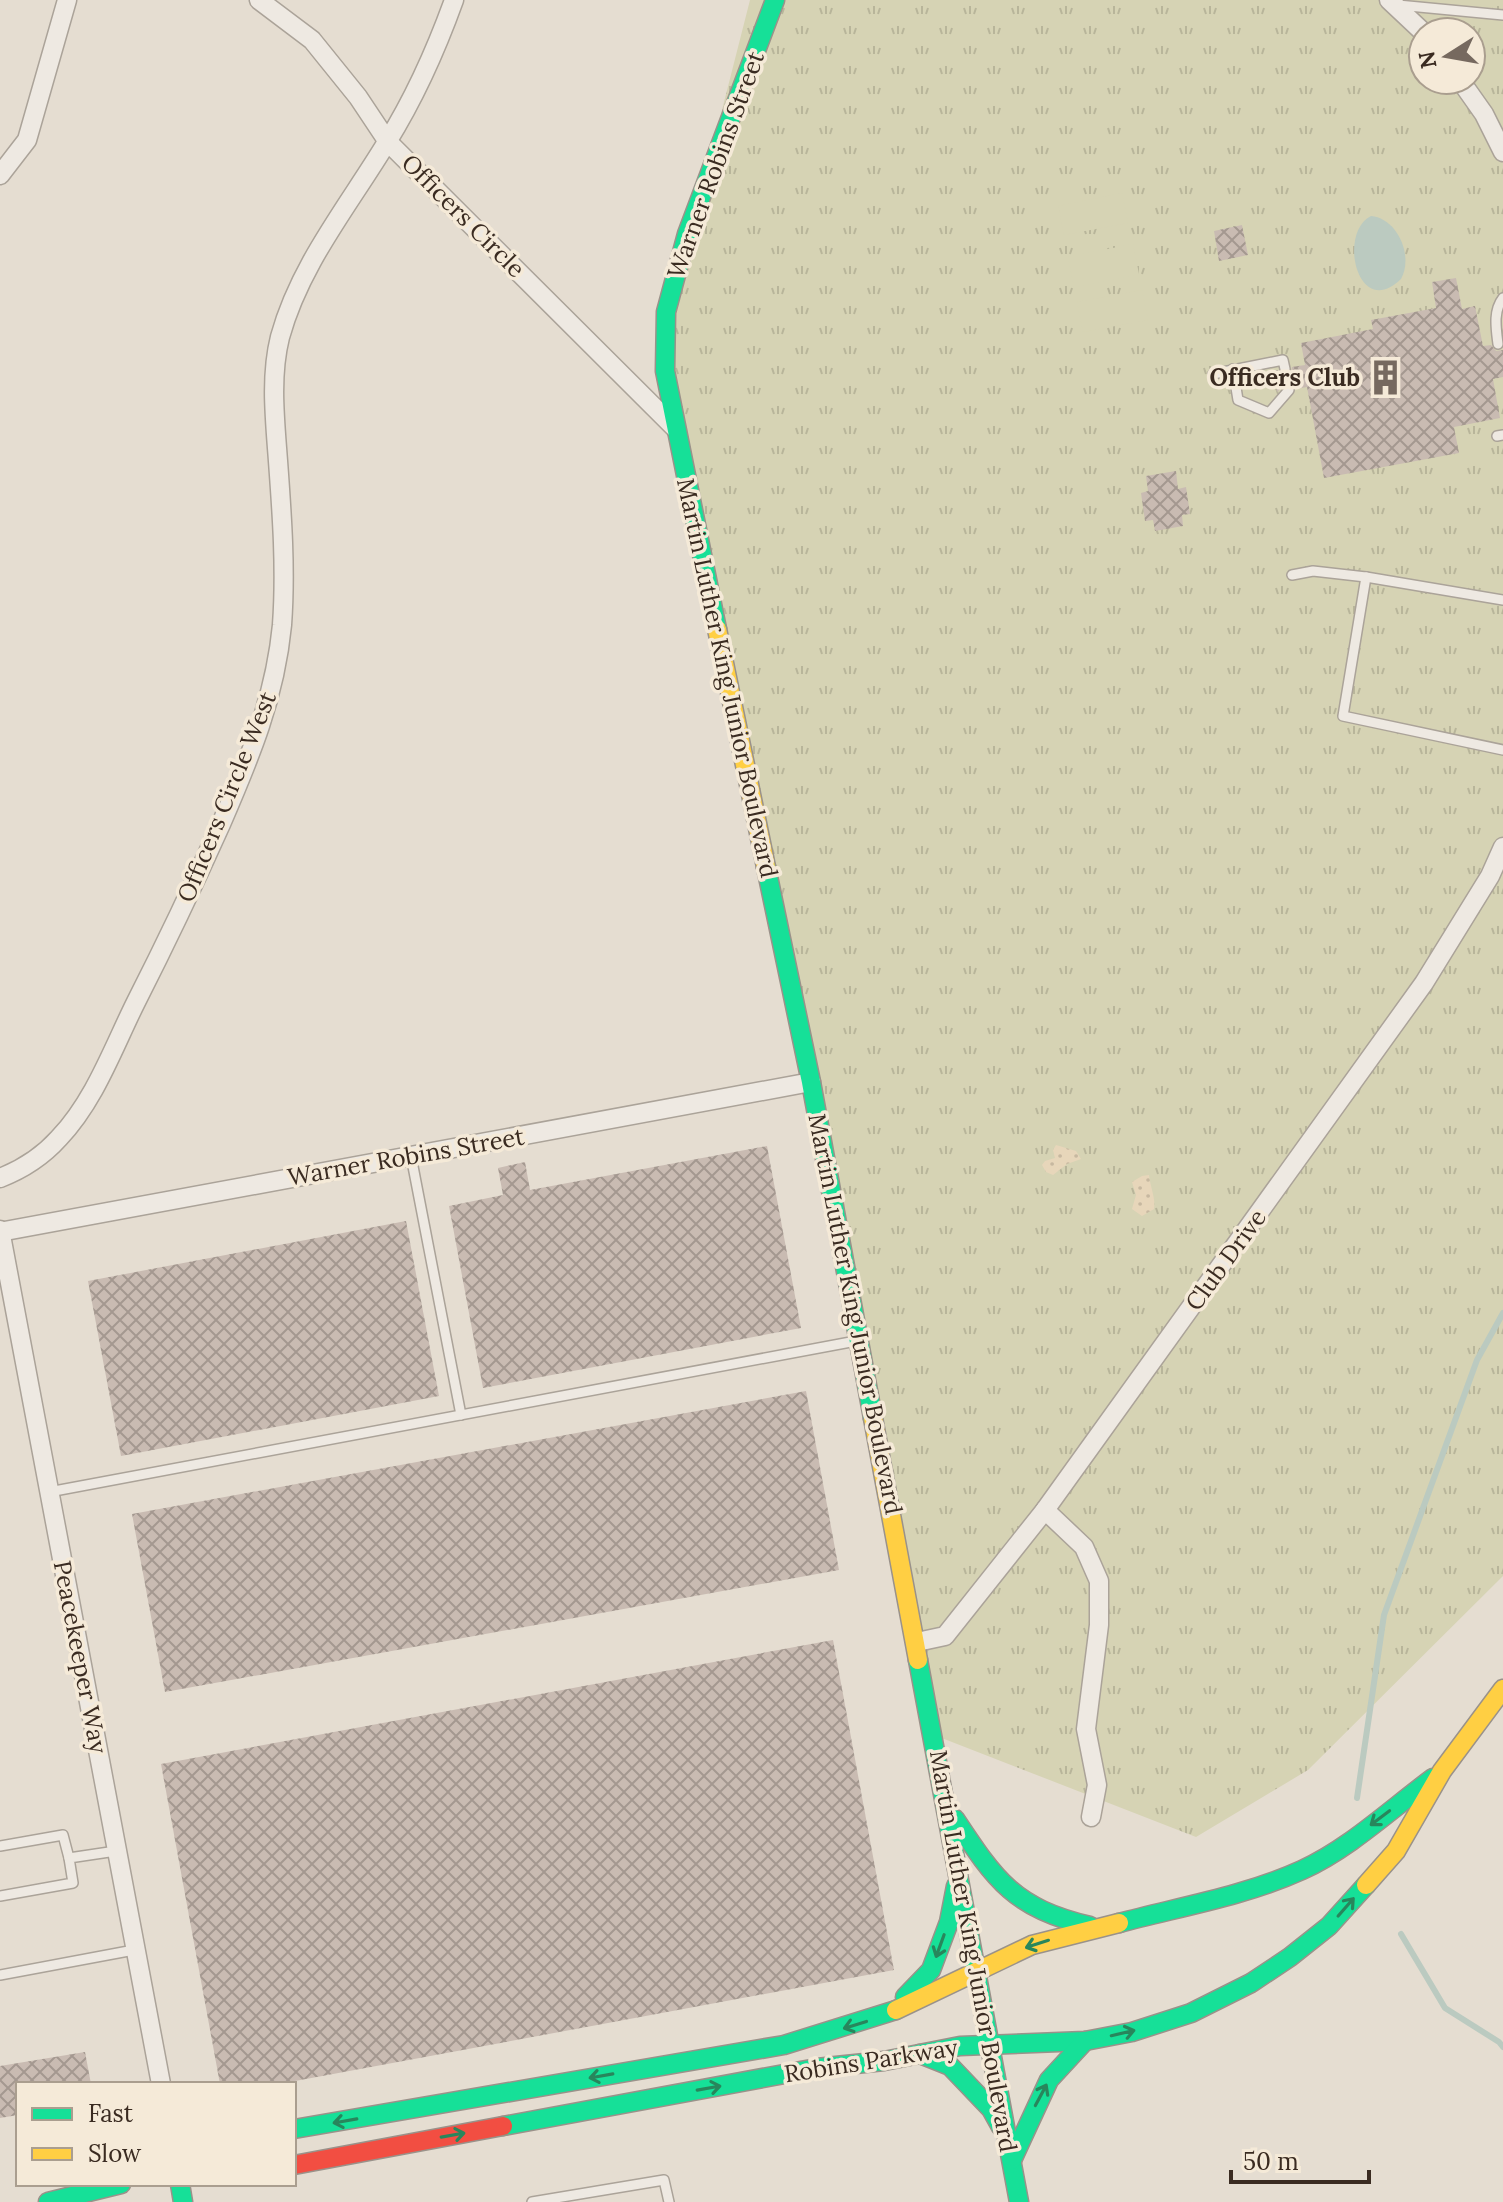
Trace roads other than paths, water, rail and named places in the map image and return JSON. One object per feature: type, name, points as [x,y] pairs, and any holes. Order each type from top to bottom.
[{"type":"street","points":[[0,175],[27,140],[67,0]]},
{"type":"street","name":"Officers Circle","points":[[259,0],[312,40],[358,97],[388,142],[675,428]]},
{"type":"street","name":"Officers Circle West","points":[[0,1178],[25,1168],[59,1138],[84,1105],[107,1065],[198,876],[266,714],[277,669],[282,623],[284,565],[273,391],[279,340],[294,294],[338,215],[388,142],[430,62],[454,0]]},
{"type":"street","name":"Warner Robins Street","points":[[675,428],[665,371],[666,312],[687,234],[775,0]]},
{"type":"street","points":[[1392,2],[1407,17]]},
{"type":"street","points":[[1471,96],[1503,152]]},
{"type":"street","name":"Martin Luther King Junior Boulevard","points":[[675,428],[811,1082],[1019,2202]]},
{"type":"street","name":"Club Drive","points":[[917,1642],[945,1636],[1045,1510],[1424,983],[1490,876],[1503,847]]},
{"type":"street","name":"Warner Robins Street","points":[[0,1231],[811,1082]]},
{"type":"street","name":"Peacekeeper Way","points":[[0,1231],[161,2082]]},
{"type":"street","points":[[1045,1510],[1084,1547],[1099,1581],[1099,1625],[1086,1729],[1097,1785],[1091,1817]]},
{"type":"street","name":"Robins Parkway","points":[[296,2165],[817,2068],[960,2046],[1085,2041],[1132,2032],[1191,2013],[1251,1983],[1329,1926],[1396,1851],[1442,1771],[1503,1689]]},
{"type":"street","name":"Robins Parkway","points":[[296,2129],[784,2045],[888,2014],[1032,1945],[1264,1885],[1304,1869],[1343,1846],[1442,1771]]},
{"type":"street","points":[[947,1808],[991,1874],[1026,1906],[1063,1921],[1098,1928]]},
{"type":"street","points":[[888,2014],[931,1970],[949,1922],[959,1871]]},
{"type":"street","points":[[1012,2160],[1049,2080],[1085,2041]]},
{"type":"street","points":[[920,2054],[950,2066],[991,2109],[1007,2137]]},
{"type":"street","points":[[48,2202],[113,2186]]},
{"type":"lane","points":[[1392,2],[1503,15]]},
{"type":"lane","points":[[1498,344],[1495,320],[1503,298]]},
{"type":"lane","points":[[1213,374],[1283,360],[1285,369]]},
{"type":"lane","points":[[1233,369],[1238,400],[1269,413],[1289,390]]},
{"type":"lane","points":[[1292,575],[1313,571],[1366,577],[1503,600]]},
{"type":"lane","points":[[1366,577],[1343,716],[1503,750]]},
{"type":"lane","points":[[411,1156],[461,1415]]},
{"type":"lane","points":[[49,1492],[859,1340]]},
{"type":"lane","points":[[0,1846],[63,1835],[73,1883],[0,1896]]},
{"type":"lane","points":[[69,1858],[116,1851]]},
{"type":"lane","points":[[0,1975],[134,1950]]},
{"type":"lane","points":[[532,2202],[664,2180],[669,2202]]},
{"type":"waterway","points":[[1357,1798],[1384,1615],[1477,1360],[1503,1313]]},
{"type":"waterway","points":[[1401,1934],[1445,2008],[1503,2047]]},
{"type":"place","name":"Officers Club","points":[[1386,378]]}]
